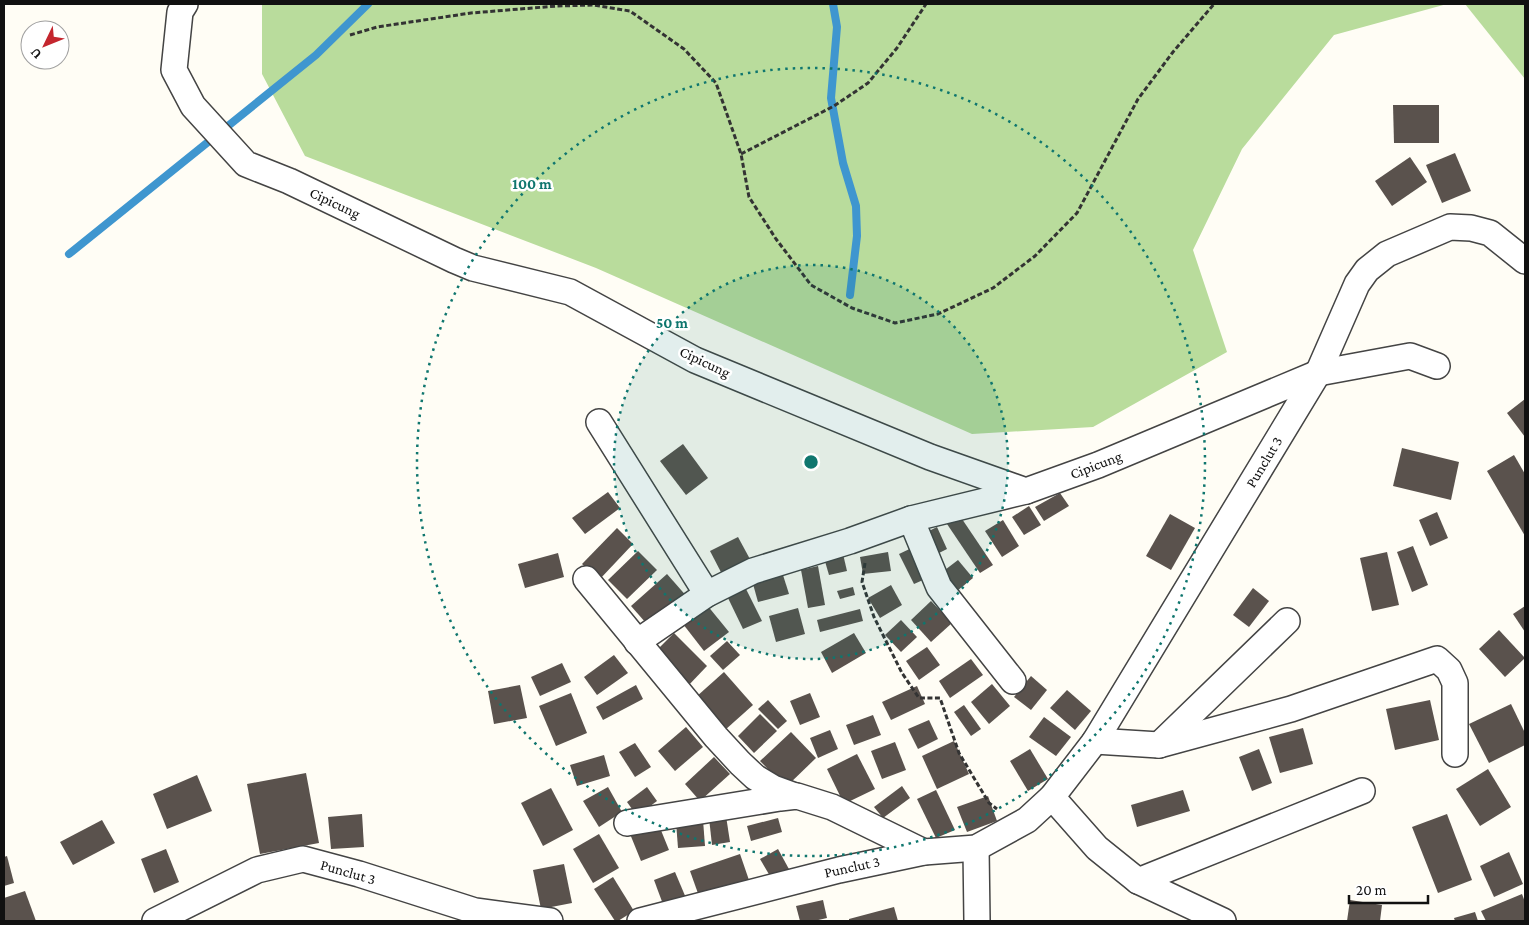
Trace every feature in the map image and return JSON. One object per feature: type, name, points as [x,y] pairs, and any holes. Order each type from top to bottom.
[{"type":"street","name":"Cipicung","points":[[185,4],[180,12],[174,70],[193,106],[246,164],[289,182],[454,260],[490,272],[570,292],[695,360],[930,457],[1026,490],[1098,465],[1318,374],[1410,356],[1437,366]]},
{"type":"street","name":"Punclut 3","points":[[640,921],[682,916],[839,870],[924,852],[976,848],[1020,825],[1052,797],[1095,741],[1318,374],[1357,284],[1367,270],[1387,254],[1450,227],[1471,228],[1490,233],[1525,260]]},
{"type":"street","points":[[599,422],[706,594]]},
{"type":"street","points":[[637,642],[706,594],[753,571],[850,541],[911,519],[1026,490]]},
{"type":"street","points":[[911,519],[939,587],[1014,681]]},
{"type":"street","points":[[586,579],[716,737],[754,777],[773,788],[832,807],[924,852]]},
{"type":"street","points":[[1159,745],[1286,621]]},
{"type":"street","points":[[1095,741],[1159,745],[1291,709],[1437,659],[1449,670],[1455,683],[1455,754]]},
{"type":"street","points":[[1138,881],[1362,791]]},
{"type":"street","points":[[627,823],[797,796]]},
{"type":"street","points":[[1052,797],[1098,848],[1138,881],[1223,921]]},
{"type":"street","points":[[976,848],[977,921]]},
{"type":"street","name":"Punclut 3","points":[[155,921],[257,870],[303,859],[359,874],[475,911],[550,921]]},
{"type":"path","points":[[741,154],[834,106],[868,83],[897,48],[926,4]]},
{"type":"path","points":[[350,34],[377,27],[471,13],[593,5],[630,11],[684,49],[716,83],[741,154],[749,197],[776,239],[811,285],[852,308],[895,322],[938,314],[993,288],[1035,256],[1077,213],[1138,99],[1173,52],[1214,4]]},
{"type":"path","points":[[862,582],[874,617],[902,673],[919,698],[940,698],[959,753],[988,803],[1020,825]]},
{"type":"green space","points":[[262,4],[1447,4],[1334,35],[1242,149],[1193,250],[1227,352],[1093,427],[972,434],[596,268],[305,156],[262,74]]},
{"type":"green space","points":[[1465,4],[1525,4],[1525,79]]},
{"type":"building","points":[[1393,105],[1439,105],[1439,143],[1394,143]]},
{"type":"building","points":[[1455,153],[1471,191],[1442,203],[1426,165]]},
{"type":"building","points":[[1410,157],[1427,182],[1392,206],[1375,181]]},
{"type":"building","points":[[1525,399],[1525,437],[1507,413]]},
{"type":"building","points":[[683,444],[708,478],[686,495],[660,461]]},
{"type":"building","points":[[1402,448],[1459,462],[1451,500],[1393,486]]},
{"type":"building","points":[[1514,455],[1525,474],[1525,536],[1487,471]]},
{"type":"building","points":[[608,492],[620,508],[585,534],[572,518]]},
{"type":"building","points":[[1060,493],[1069,506],[1044,521],[1035,507]]},
{"type":"building","points":[[1029,506],[1041,525],[1024,535],[1012,517]]},
{"type":"building","points":[[1437,512],[1448,538],[1430,546],[1419,520]]},
{"type":"building","points":[[1170,514],[1195,528],[1171,570],[1146,556]]},
{"type":"building","points":[[960,516],[993,565],[980,573],[947,524]]},
{"type":"building","points":[[1003,520],[1019,546],[1002,557],[985,531]]},
{"type":"building","points":[[937,527],[947,549],[935,555],[925,533]]},
{"type":"building","points":[[617,528],[633,544],[599,580],[582,564]]},
{"type":"building","points":[[738,537],[751,561],[723,576],[710,551]]},
{"type":"building","points":[[918,545],[932,576],[914,584],[899,554]]},
{"type":"building","points":[[1413,546],[1428,585],[1412,592],[1397,552]]},
{"type":"building","points":[[638,551],[657,570],[627,599],[608,580]]},
{"type":"building","points":[[888,552],[891,571],[863,574],[860,557]]},
{"type":"building","points":[[1387,552],[1399,605],[1372,611],[1360,558]]},
{"type":"building","points":[[558,553],[564,577],[525,588],[518,564]]},
{"type":"building","points":[[843,554],[847,571],[829,575],[824,558]]},
{"type":"building","points":[[958,560],[973,578],[952,595],[937,576]]},
{"type":"building","points":[[818,566],[825,605],[808,608],[801,570]]},
{"type":"building","points":[[667,574],[689,599],[653,631],[631,606]]},
{"type":"building","points":[[783,575],[789,594],[758,602],[753,584]]},
{"type":"building","points":[[891,585],[902,605],[880,618],[868,598]]},
{"type":"building","points":[[853,587],[855,595],[840,599],[837,591]]},
{"type":"building","points":[[1253,588],[1269,601],[1249,627],[1233,615]]},
{"type":"building","points":[[746,589],[762,621],[743,629],[728,598]]},
{"type":"building","points":[[931,601],[952,623],[931,642],[911,620]]},
{"type":"building","points":[[707,605],[729,632],[704,651],[683,624]]},
{"type":"building","points":[[1525,606],[1525,632],[1513,614]]},
{"type":"building","points":[[798,608],[805,634],[776,642],[769,616]]},
{"type":"building","points":[[860,609],[863,621],[820,632],[817,620]]},
{"type":"building","points":[[901,620],[917,637],[901,652],[885,635]]},
{"type":"building","points":[[1499,630],[1525,658],[1505,677],[1479,649]]},
{"type":"building","points":[[674,633],[707,666],[686,688],[652,655]]},
{"type":"building","points":[[854,633],[866,653],[832,673],[821,652]]},
{"type":"building","points":[[727,641],[740,655],[723,670],[710,656]]},
{"type":"building","points":[[927,647],[940,665],[919,680],[906,661]]},
{"type":"building","points":[[614,655],[628,673],[597,695],[584,677]]},
{"type":"building","points":[[971,659],[983,675],[950,698],[939,681]]},
{"type":"building","points":[[562,663],[571,682],[540,696],[531,677]]},
{"type":"building","points":[[724,672],[753,705],[725,730],[696,697]]},
{"type":"building","points":[[1031,676],[1047,690],[1031,710],[1014,697]]},
{"type":"building","points":[[992,684],[1010,706],[989,724],[971,702]]},
{"type":"building","points":[[520,685],[527,718],[494,724],[488,691]]},
{"type":"building","points":[[636,685],[643,699],[603,720],[596,707]]},
{"type":"building","points":[[917,686],[925,704],[891,720],[882,702]]},
{"type":"building","points":[[1067,690],[1091,711],[1075,730],[1050,708]]},
{"type":"building","points":[[571,693],[587,733],[556,746],[539,706]]},
{"type":"building","points":[[810,693],[820,717],[800,725],[790,701]]},
{"type":"building","points":[[768,700],[787,721],[778,729],[758,709]]},
{"type":"building","points":[[1430,700],[1439,740],[1395,750],[1386,709]]},
{"type":"building","points":[[1511,704],[1525,733],[1525,745],[1489,763],[1469,724]]},
{"type":"building","points":[[964,705],[981,729],[971,736],[954,712]]},
{"type":"building","points":[[760,714],[777,731],[754,753],[738,736]]},
{"type":"building","points":[[873,715],[881,735],[854,745],[846,725]]},
{"type":"building","points":[[1044,717],[1071,737],[1056,756],[1029,737]]},
{"type":"building","points":[[929,720],[938,739],[918,749],[908,729]]},
{"type":"building","points":[[686,727],[703,747],[675,771],[658,751]]},
{"type":"building","points":[[1303,728],[1313,764],[1280,773],[1269,737]]},
{"type":"building","points":[[830,730],[838,749],[818,758],[810,738]]},
{"type":"building","points":[[791,732],[816,758],[786,787],[760,761]]},
{"type":"building","points":[[954,741],[969,774],[937,789],[922,756]]},
{"type":"building","points":[[895,742],[906,770],[882,779],[871,751]]},
{"type":"building","points":[[635,743],[651,767],[635,777],[619,752]]},
{"type":"building","points":[[1030,749],[1048,779],[1028,791],[1010,761]]},
{"type":"building","points":[[1259,749],[1272,783],[1252,791],[1239,757]]},
{"type":"building","points":[[857,754],[875,789],[844,804],[827,769]]},
{"type":"building","points":[[604,755],[610,776],[577,786],[570,765]]},
{"type":"building","points":[[714,757],[730,774],[700,801],[685,784]]},
{"type":"building","points":[[1488,769],[1511,807],[1480,826],[1456,789]]},
{"type":"building","points":[[306,773],[319,843],[260,854],[247,784]]},
{"type":"building","points":[[197,775],[212,811],[167,829],[153,794]]},
{"type":"building","points":[[902,786],[910,798],[883,818],[874,807]]},
{"type":"building","points":[[608,787],[622,812],[599,827],[583,801]]},
{"type":"building","points":[[647,787],[657,801],[637,816],[627,802]]},
{"type":"building","points":[[551,788],[573,830],[543,846],[521,803]]},
{"type":"building","points":[[936,790],[955,830],[936,838],[917,799]]},
{"type":"building","points":[[1183,790],[1190,811],[1137,827],[1131,805]]},
{"type":"building","points":[[988,796],[997,821],[967,832],[957,807]]},
{"type":"building","points":[[362,814],[364,847],[331,849],[328,817]]},
{"type":"building","points":[[1447,814],[1472,880],[1438,893],[1412,827]]},
{"type":"building","points":[[726,816],[730,842],[712,845],[709,818]]},
{"type":"building","points":[[778,818],[782,832],[751,841],[747,826]]},
{"type":"building","points":[[102,820],[115,843],[73,865],[60,842]]},
{"type":"building","points":[[703,820],[705,846],[678,848],[676,822]]},
{"type":"building","points":[[658,823],[669,850],[641,861],[630,834]]},
{"type":"building","points":[[599,834],[619,868],[593,883],[573,849]]},
{"type":"building","points":[[166,849],[179,882],[154,893],[141,859]]},
{"type":"building","points":[[778,849],[790,871],[773,881],[760,859]]},
{"type":"building","points":[[1509,852],[1523,884],[1494,897],[1480,866]]},
{"type":"building","points":[[740,854],[750,883],[700,899],[690,871]]},
{"type":"building","points":[[7,856],[14,883],[4,886],[4,857]]},
{"type":"building","points":[[564,864],[572,903],[541,909],[533,870]]},
{"type":"building","points":[[675,872],[686,898],[664,907],[654,880]]},
{"type":"building","points":[[613,877],[634,911],[618,921],[615,921],[594,889]]},
{"type":"building","points":[[25,891],[36,921],[4,921],[4,898]]},
{"type":"building","points":[[1522,894],[1525,902],[1525,921],[1486,921],[1481,911]]},
{"type":"building","points":[[823,900],[827,918],[814,921],[800,921],[796,906]]},
{"type":"building","points":[[1350,900],[1382,905],[1380,921],[1347,921]]},
{"type":"building","points":[[894,907],[898,921],[849,921],[849,919]]},
{"type":"building","points":[[1475,912],[1478,921],[1455,921],[1454,918]]},
{"type":"waterway","points":[[69,254],[316,55],[368,4]]},
{"type":"waterway","points":[[833,4],[837,27],[831,98],[843,163],[856,206],[857,236],[850,295]]}]
